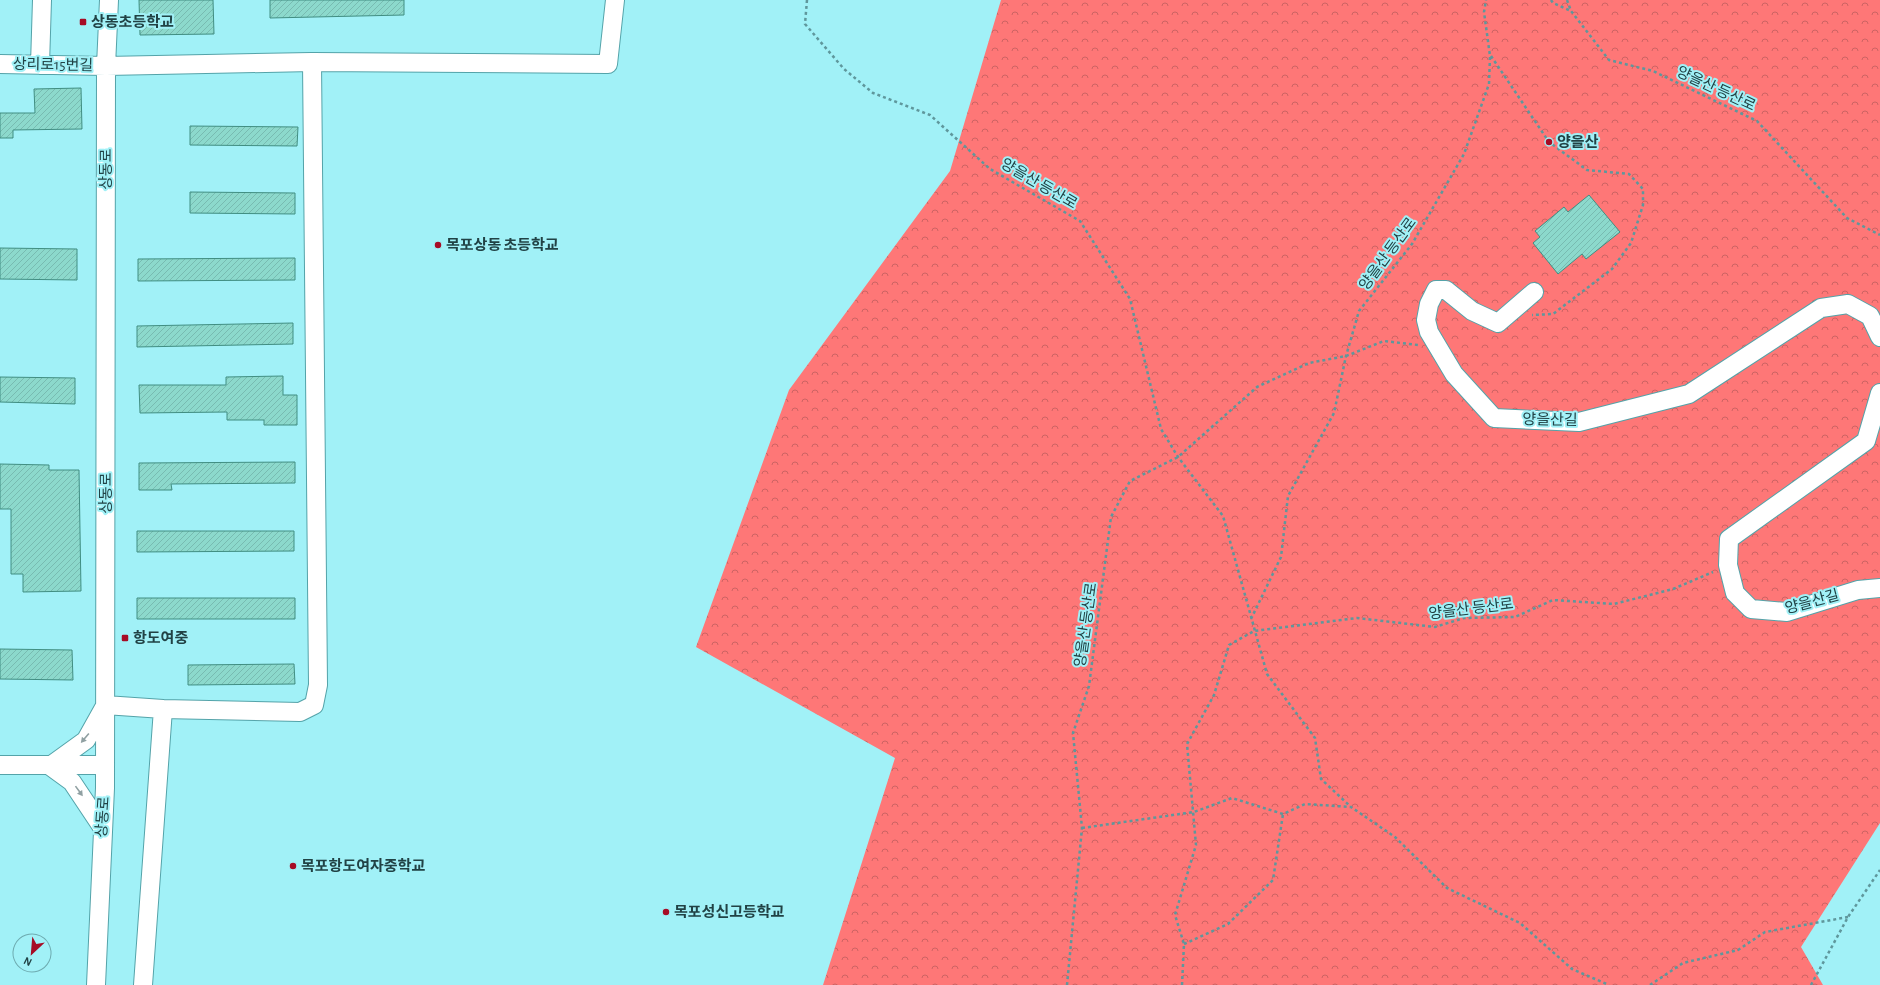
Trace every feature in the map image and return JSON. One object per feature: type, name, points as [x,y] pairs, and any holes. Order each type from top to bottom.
[{"type":"street","points":[[40,65],[42,0]]},
{"type":"street","name":"상동로","points":[[96,985],[106,705],[106,66],[109,0]]},
{"type":"street","name":"상리로15번길","points":[[0,64],[106,66],[312,62],[608,64],[615,0]]},
{"type":"street","points":[[50,766],[86,740],[106,705],[163,709],[300,712],[314,705],[316,700],[318,670],[312,62]]},
{"type":"street","name":"양을산길","points":[[1534,292],[1498,323],[1472,312],[1446,290],[1436,290],[1429,304],[1426,320],[1429,332],[1438,348],[1454,374],[1494,418],[1578,422],[1690,394],[1821,308],[1848,304],[1870,316],[1880,338]]},
{"type":"street","name":"양을산길","points":[[1880,393],[1866,441],[1729,539],[1728,565],[1735,593],[1751,609],[1787,612],[1858,590],[1880,588]]},
{"type":"street","points":[[143,985],[163,709]]},
{"type":"street","points":[[0,765],[105,765]]},
{"type":"street","points":[[50,766],[72,782],[102,827]]},
{"type":"path","name":"양을산 등산로","points":[[807,0],[805,24],[844,69],[873,93],[930,115],[990,169],[1080,221],[1130,299],[1161,429],[1178,457],[1223,516],[1267,674],[1315,738],[1321,779],[1350,808],[1395,837],[1447,888],[1520,922],[1572,969],[1609,985]]},
{"type":"path","name":"양을산 등산로","points":[[1251,620],[1281,557],[1288,496],[1334,413],[1346,356],[1359,311],[1412,244],[1464,154],[1489,84],[1490,56],[1484,12],[1486,0]]},
{"type":"path","name":"양을산 등산로","points":[[1551,0],[1553,3],[1571,11]]},
{"type":"path","name":"양을산 등산로","points":[[1567,0],[1571,11],[1609,60],[1653,71],[1757,121],[1847,218],[1880,235]]},
{"type":"path","name":"양을산 등산로","points":[[1490,56],[1549,142],[1587,170],[1629,174],[1642,189],[1643,205],[1631,243],[1612,269],[1553,314],[1536,316],[1524,314],[1517,307]]},
{"type":"path","name":"양을산 등산로","points":[[1067,985],[1082,828],[1073,733],[1089,686],[1112,517],[1130,481],[1178,457],[1257,387],[1309,362],[1346,356],[1384,341],[1438,348]]},
{"type":"path","name":"양을산 등산로","points":[[1182,985],[1184,944],[1175,915],[1196,845],[1187,744],[1214,695],[1229,645],[1254,631],[1357,618],[1435,627],[1464,618],[1515,617],[1553,600],[1614,604],[1673,589],[1728,565]]},
{"type":"path","points":[[1082,828],[1194,812],[1232,798],[1283,814],[1273,880],[1228,924],[1184,944]]},
{"type":"path","name":"양을산 등산로","points":[[1283,814],[1306,804],[1350,808]]},
{"type":"path","points":[[1811,985],[1848,917],[1880,870]]},
{"type":"path","points":[[1650,985],[1683,963],[1738,950],[1765,932],[1848,917]]},
{"type":"green space","points":[[1001,0],[1880,0],[1880,823],[1801,947],[1823,985],[823,985],[895,758],[696,647],[789,390],[950,171]]},
{"type":"building","points":[[139,0],[213,0],[214,34],[140,35]]},
{"type":"building","points":[[270,0],[404,0],[404,15],[270,18]]},
{"type":"building","points":[[81,88],[82,129],[13,130],[13,138],[0,138],[0,113],[35,113],[34,89]]},
{"type":"building","points":[[190,126],[298,127],[297,146],[190,145]]},
{"type":"building","points":[[190,192],[295,193],[295,214],[190,213]]},
{"type":"building","points":[[1589,195],[1620,232],[1586,259],[1582,254],[1558,274],[1533,243],[1540,237],[1535,231],[1564,207],[1568,212]]},
{"type":"building","points":[[0,248],[77,249],[77,280],[0,279]]},
{"type":"building","points":[[295,258],[295,280],[138,281],[138,259]]},
{"type":"building","points":[[293,323],[293,344],[137,347],[137,326]]},
{"type":"building","points":[[283,376],[283,395],[297,395],[297,425],[264,425],[264,420],[227,420],[227,412],[140,413],[139,385],[226,385],[226,377]]},
{"type":"building","points":[[0,377],[75,378],[75,404],[0,402]]},
{"type":"building","points":[[295,462],[295,483],[171,484],[172,490],[139,490],[139,463]]},
{"type":"building","points":[[0,464],[49,465],[49,470],[79,470],[81,591],[23,592],[23,574],[11,574],[11,509],[0,509]]},
{"type":"building","points":[[137,531],[294,531],[294,551],[137,552]]},
{"type":"building","points":[[137,598],[295,598],[295,619],[137,619]]},
{"type":"building","points":[[0,649],[72,650],[73,680],[0,679]]},
{"type":"building","points":[[294,664],[295,684],[188,685],[188,665]]},
{"type":"place","name":"상동초등학교","points":[[83,22]]},
{"type":"place","name":"양을산","points":[[1549,142]]},
{"type":"place","name":"목포상동 초등학교","points":[[438,245]]},
{"type":"place","name":"항도여중","points":[[125,638]]},
{"type":"place","name":"목포항도여자중학교","points":[[293,866]]},
{"type":"place","name":"목포성신고등학교","points":[[666,912]]}]
